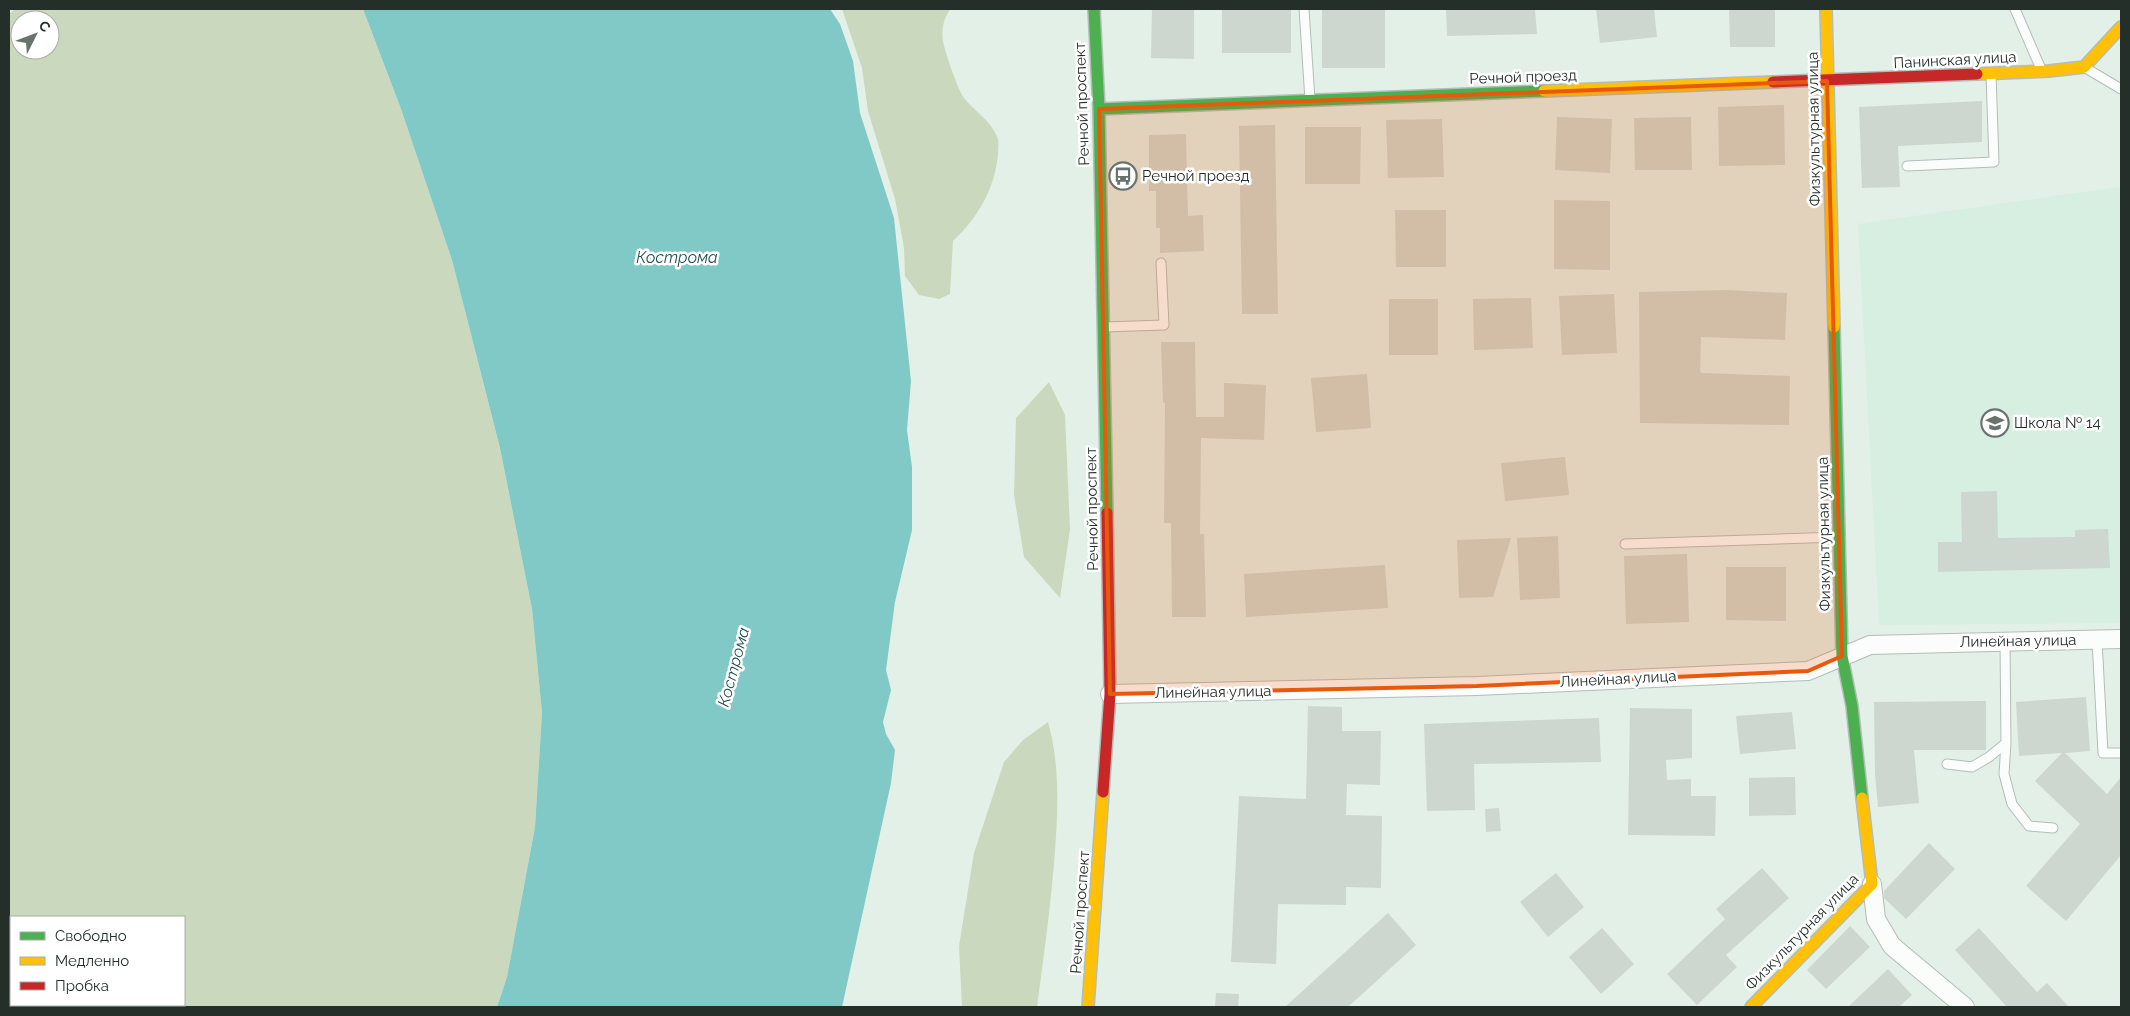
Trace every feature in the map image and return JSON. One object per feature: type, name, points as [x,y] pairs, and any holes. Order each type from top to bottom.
[{"type":"street","name":"Речной проспект","points":[[1088,1007],[1110,694],[1099,109],[1094,9]]},
{"type":"street","name":"Физкультурная улица","points":[[1751,1007],[1872,884],[1852,706],[1842,656],[1826,9]]},
{"type":"street","points":[[2084,67],[2121,27]]},
{"type":"street","name":"Панинская улица","points":[[1827,81],[2042,71],[2084,67]]},
{"type":"street","name":"Речной проезд","points":[[1099,109],[1827,81]]},
{"type":"street","name":"Линейная улица","points":[[1110,694],[1477,686],[1808,671],[1870,645],[2121,639]]},
{"type":"street","points":[[1872,884],[1876,919],[1892,946],[1965,1007]]},
{"type":"lane","points":[[1304,9],[1310,101]]},
{"type":"lane","points":[[2016,9],[2042,71]]},
{"type":"lane","points":[[2084,67],[2121,89]]},
{"type":"lane","points":[[1907,166],[1994,162],[1991,73]]},
{"type":"lane","points":[[1104,327],[1164,325],[1161,263]]},
{"type":"lane","points":[[1625,544],[1839,537]]},
{"type":"lane","points":[[2097,640],[2103,753],[2121,753]]},
{"type":"lane","points":[[2005,642],[2006,743],[2004,774],[2012,804],[2029,826],[2053,828]]},
{"type":"lane","points":[[1947,764],[1972,767],[1989,757],[2006,743]]},
{"type":"highlighted area","points":[[1827,81],[1842,656],[1808,671],[1477,686],[1110,694],[1099,109]]},
{"type":"shaded area","points":[[15,9],[363,9],[401,109],[452,260],[500,448],[532,609],[542,713],[535,827],[507,977],[497,1007],[9,1007],[9,14],[10,60],[60,60],[60,10],[14,10]]},
{"type":"shaded area","points":[[842,9],[951,9],[945,19],[942,37],[952,71],[964,98],[988,122],[998,139],[996,167],[989,190],[984,202],[970,222],[953,241],[950,294],[939,299],[919,295],[905,276],[904,248],[895,199],[868,111],[862,68]]},
{"type":"shaded area","name":"Школа № 14","points":[[2118,187],[2121,190],[2121,623],[1879,625],[1858,224]]},
{"type":"shaded area","points":[[1049,382],[1065,415],[1070,529],[1060,598],[1024,557],[1014,495],[1016,418]]},
{"type":"shaded area","points":[[1048,722],[1055,754],[1057,819],[1045,949],[1037,1007],[962,1007],[959,946],[974,853],[1004,762],[1023,740]]},
{"type":"water","name":"Кострома","points":[[363,9],[830,9],[840,24],[853,61],[860,113],[894,218],[911,381],[907,430],[912,467],[912,530],[895,602],[886,670],[891,690],[883,722],[886,734],[895,750],[891,783],[842,1007],[497,1007],[507,977],[535,827],[542,713],[532,609],[500,448],[452,260],[401,109]]},
{"type":"building","points":[[1152,9],[1194,9],[1194,59],[1151,58]]},
{"type":"building","points":[[1222,9],[1291,9],[1291,53],[1222,53]]},
{"type":"building","points":[[1322,9],[1385,9],[1385,68],[1322,68]]},
{"type":"building","points":[[1446,9],[1535,9],[1537,34],[1447,36]]},
{"type":"building","points":[[1596,9],[1654,9],[1657,37],[1600,43]]},
{"type":"building","points":[[1729,9],[1775,9],[1775,47],[1730,47]]},
{"type":"building","points":[[1982,101],[1982,142],[1898,146],[1900,187],[1862,188],[1859,107]]},
{"type":"building","points":[[1784,105],[1785,165],[1719,166],[1718,107]]},
{"type":"building","points":[[1557,117],[1612,119],[1610,173],[1555,170]]},
{"type":"building","points":[[1691,117],[1692,170],[1635,170],[1634,118]]},
{"type":"building","points":[[1442,119],[1444,177],[1388,178],[1386,120]]},
{"type":"building","points":[[1275,125],[1278,314],[1242,314],[1239,126]]},
{"type":"building","points":[[1305,127],[1361,127],[1360,184],[1305,184]]},
{"type":"building","points":[[1186,134],[1188,216],[1203,215],[1204,251],[1160,253],[1160,228],[1156,228],[1156,191],[1149,191],[1149,135]]},
{"type":"building","points":[[1554,200],[1610,201],[1610,270],[1554,269]]},
{"type":"building","points":[[1395,210],[1446,210],[1446,267],[1396,267]]},
{"type":"building","points":[[1726,290],[1787,293],[1785,340],[1701,337],[1700,371],[1702,373],[1790,376],[1789,425],[1640,423],[1639,292]]},
{"type":"building","points":[[1614,294],[1617,353],[1562,355],[1559,296]]},
{"type":"building","points":[[1531,298],[1533,348],[1474,350],[1473,299]]},
{"type":"building","points":[[1389,299],[1438,299],[1438,355],[1389,355]]},
{"type":"building","points":[[1161,342],[1195,342],[1196,417],[1224,417],[1224,383],[1266,385],[1264,440],[1201,438],[1200,534],[1204,534],[1206,617],[1172,617],[1171,523],[1164,523],[1165,403],[1163,403]]},
{"type":"building","points":[[1367,374],[1371,428],[1316,432],[1311,378]]},
{"type":"building","points":[[1565,457],[1569,495],[1505,501],[1501,463]]},
{"type":"building","points":[[1997,491],[1998,538],[2075,537],[2075,530],[2108,529],[2110,568],[1938,572],[1938,542],[1962,542],[1961,492]]},
{"type":"building","points":[[1558,536],[1560,598],[1520,600],[1517,538]]},
{"type":"building","points":[[1511,538],[1493,597],[1459,598],[1457,540]]},
{"type":"building","points":[[1687,554],[1689,622],[1626,624],[1624,556]]},
{"type":"building","points":[[1385,565],[1388,608],[1246,617],[1244,574]]},
{"type":"building","points":[[1726,567],[1786,567],[1786,621],[1726,620]]},
{"type":"building","points":[[2086,697],[2090,751],[2065,753],[2107,794],[2121,777],[2121,855],[2066,921],[2026,886],[2080,824],[2035,781],[2062,753],[2019,756],[2016,702]]},
{"type":"building","points":[[1986,701],[1986,750],[1914,750],[1919,803],[1878,807],[1875,774],[1874,702]]},
{"type":"building","points":[[1308,706],[1342,707],[1342,731],[1381,731],[1380,785],[1347,784],[1346,815],[1382,816],[1381,888],[1346,887],[1346,905],[1278,904],[1276,964],[1231,962],[1239,796],[1306,799]]},
{"type":"building","points":[[1630,708],[1692,709],[1692,758],[1666,760],[1667,780],[1691,779],[1691,796],[1716,796],[1715,836],[1628,835]]},
{"type":"building","points":[[1792,712],[1796,749],[1740,754],[1736,716]]},
{"type":"building","points":[[1599,718],[1601,762],[1474,764],[1475,810],[1427,811],[1424,724]]},
{"type":"building","points":[[1795,777],[1796,815],[1749,816],[1749,778]]},
{"type":"building","points":[[1499,808],[1501,831],[1486,832],[1485,809]]},
{"type":"building","points":[[1929,843],[1955,869],[1906,919],[1884,898],[1884,891]]},
{"type":"building","points":[[1762,868],[1789,898],[1726,955],[1737,967],[1697,1005],[1667,974],[1725,919],[1716,909]]},
{"type":"building","points":[[1556,873],[1584,907],[1548,937],[1520,902]]},
{"type":"building","points":[[1388,913],[1416,945],[1348,1007],[1285,1007]]},
{"type":"building","points":[[1850,926],[1870,947],[1826,989],[1807,970]]},
{"type":"building","points":[[1602,928],[1634,964],[1601,994],[1569,957]]},
{"type":"building","points":[[1979,928],[2037,992],[2047,983],[2069,1007],[2007,1007],[1955,950]]},
{"type":"building","points":[[1888,969],[1912,995],[1899,1007],[1848,1007]]},
{"type":"building","points":[[1216,993],[1239,994],[1238,1007],[1215,1007]]},
{"type":"traffic: fast","points":[[1094,9],[1099,109],[1107,513]]},
{"type":"traffic: fast","points":[[1099,109],[1544,91]]},
{"type":"traffic: fast","points":[[1834,327],[1842,656],[1852,706],[1862,798]]},
{"type":"traffic: slow","points":[[1826,9],[1834,327]]},
{"type":"traffic: slow","points":[[1977,74],[2049,71],[2084,67],[2121,27]]},
{"type":"traffic: slow","points":[[1544,91],[1773,82]]},
{"type":"traffic: slow","points":[[1088,1007],[1103,792]]},
{"type":"traffic: slow","points":[[1751,1007],[1872,884],[1862,798]]},
{"type":"traffic: jam","points":[[1773,82],[1977,74]]},
{"type":"traffic: jam","points":[[1103,792],[1110,694],[1107,513]]},
{"type":"place","name":"Речной проезд","points":[[1123,176]]},
{"type":"place","name":"Школа № 14","points":[[1995,423]]}]
